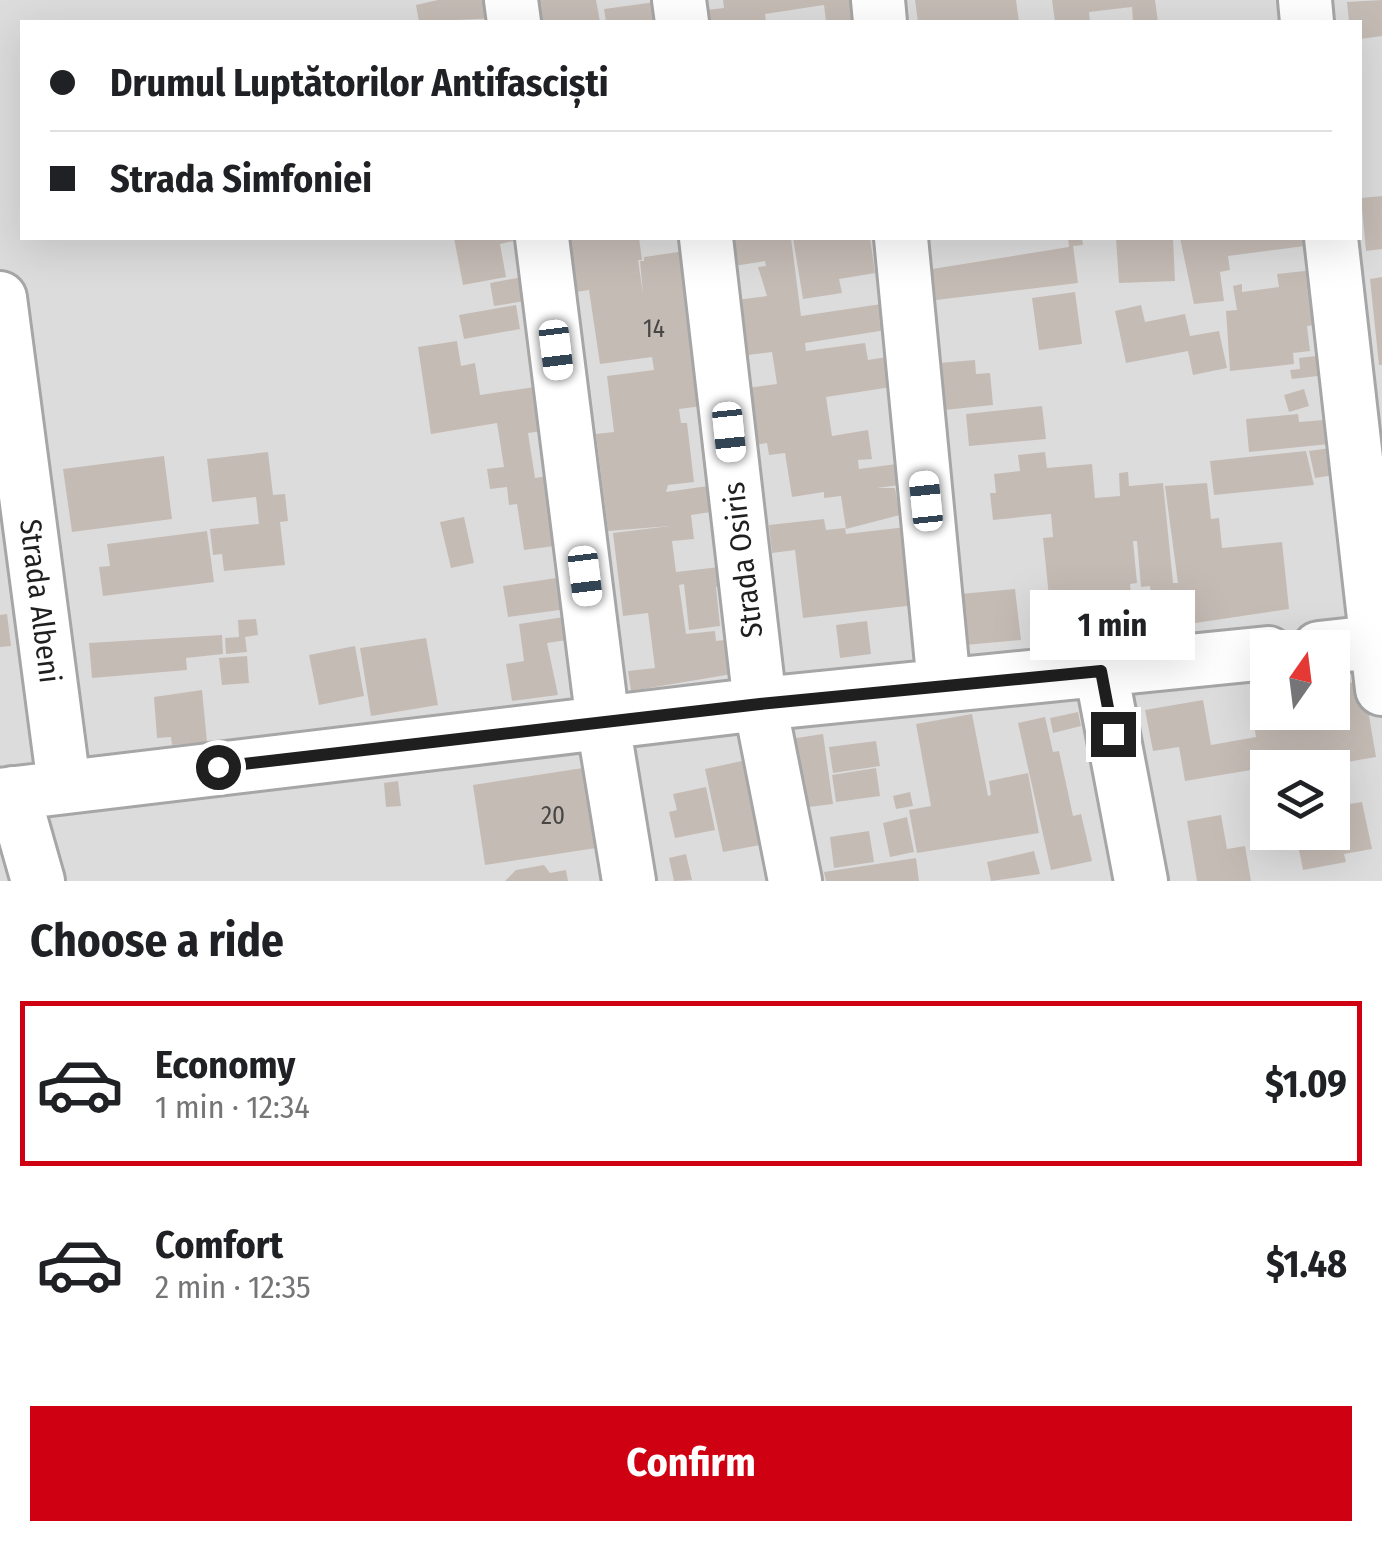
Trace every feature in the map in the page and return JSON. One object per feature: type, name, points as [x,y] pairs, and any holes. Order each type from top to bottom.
[{"type":"street","points":[[542,240],[603,722],[629,881]]},
{"type":"street","name":"Strada Osiris","points":[[706,240],[760,704],[795,881]]},
{"type":"street","points":[[901,240],[944,684]]},
{"type":"street","points":[[1331,240],[1380,657],[1350,653]]},
{"type":"street","name":"Strada Albeni","points":[[0,298],[64,785]]},
{"type":"street","points":[[38,881],[6,794],[760,704],[1250,655]]},
{"type":"street","points":[[1101,671],[1141,881]]},
{"type":"shaded area","points":[[0,0],[1382,0],[1382,881],[0,881]]},
{"type":"building","points":[[438,0],[494,0],[497,18],[419,20],[416,5]]},
{"type":"building","points":[[539,0],[596,0],[600,20],[542,20]]},
{"type":"building","points":[[723,0],[858,0],[862,20],[826,20],[824,5],[765,14],[766,20],[701,20],[699,11],[724,8]]},
{"type":"building","points":[[915,0],[1016,0],[1019,20],[918,20]]},
{"type":"building","points":[[1052,0],[1155,0],[1158,20],[1133,20],[1132,7],[1089,12],[1090,20],[1055,20]]},
{"type":"building","points":[[1382,0],[1382,36],[1362,39],[1362,20],[1349,20],[1347,2]]},
{"type":"building","points":[[663,1],[666,20],[606,20],[604,9]]},
{"type":"building","points":[[1382,196],[1382,249],[1366,251],[1362,198]]},
{"type":"building","points":[[454,240],[518,240],[500,244],[506,277],[463,285]]},
{"type":"building","points":[[569,240],[639,240],[642,260],[638,260],[643,294],[640,261],[644,261],[644,257],[692,250],[710,405],[679,409],[681,423],[687,423],[694,482],[668,485],[666,492],[708,486],[711,512],[691,515],[694,539],[672,541],[676,572],[728,566],[730,586],[716,587],[720,626],[689,630],[684,584],[679,585],[686,634],[715,631],[716,641],[733,639],[738,673],[631,691],[628,671],[655,668],[648,613],[623,616],[613,533],[670,526],[608,531],[596,434],[614,432],[607,376],[654,370],[652,357],[600,364],[589,290],[576,292]]},
{"type":"building","points":[[729,240],[791,240],[801,316],[888,303],[892,329],[805,343],[806,351],[865,343],[868,360],[894,356],[898,386],[826,397],[832,436],[868,430],[872,459],[858,460],[859,469],[904,463],[907,484],[877,488],[895,488],[900,515],[846,529],[841,496],[824,498],[824,492],[792,497],[785,453],[769,455],[767,443],[755,445],[747,388],[777,384],[772,352],[748,355],[736,300],[767,296],[758,267],[766,266],[765,261],[734,266]]},
{"type":"building","points":[[793,240],[870,240],[875,273],[839,279],[842,293],[803,299]]},
{"type":"building","points":[[1068,240],[1082,240],[1083,245],[1073,246],[1078,283],[936,300],[932,269],[1069,247]]},
{"type":"building","points":[[1116,240],[1173,240],[1175,281],[1119,283]]},
{"type":"building","points":[[1180,240],[1328,240],[1228,256],[1230,270],[1220,272],[1224,301],[1194,304]]},
{"type":"building","points":[[1323,269],[1330,323],[1307,326],[1310,351],[1293,353],[1294,364],[1230,371],[1226,311],[1237,310],[1233,286],[1242,284],[1242,292],[1279,287],[1277,274]]},
{"type":"building","points":[[533,275],[537,299],[494,306],[490,283]]},
{"type":"building","points":[[1382,277],[1382,365],[1379,365],[1370,279]]},
{"type":"building","points":[[1075,292],[1082,344],[1039,350],[1032,298]]},
{"type":"building","points":[[516,305],[520,329],[464,339],[459,315]]},
{"type":"building","points":[[1141,305],[1145,322],[1185,314],[1190,336],[1219,331],[1227,368],[1193,375],[1188,351],[1126,363],[1115,311]]},
{"type":"building","points":[[457,341],[461,366],[475,363],[480,395],[548,385],[551,430],[528,433],[535,478],[560,474],[562,545],[524,550],[517,504],[509,505],[507,487],[490,489],[487,469],[504,467],[497,423],[431,434],[418,347]]},
{"type":"building","points":[[1333,354],[1335,374],[1292,379],[1290,370],[1300,369],[1299,358]]},
{"type":"building","points":[[975,360],[976,374],[990,373],[993,405],[944,410],[939,363]]},
{"type":"building","points":[[1304,389],[1309,406],[1289,412],[1284,395]]},
{"type":"building","points":[[1042,406],[1046,439],[969,446],[966,414]]},
{"type":"building","points":[[1298,414],[1299,422],[1337,419],[1339,443],[1249,452],[1246,419]]},
{"type":"building","points":[[1337,447],[1341,474],[1315,478],[1309,451]]},
{"type":"building","points":[[1306,451],[1314,485],[1214,495],[1210,461]]},
{"type":"building","points":[[268,452],[273,495],[285,494],[288,521],[280,522],[285,565],[224,571],[222,554],[213,555],[210,529],[259,524],[256,497],[212,502],[207,459]]},
{"type":"building","points":[[1045,452],[1047,468],[1092,464],[1095,498],[1120,496],[1119,473],[1128,472],[1129,486],[1163,483],[1173,583],[1178,583],[1165,486],[1207,483],[1211,519],[1219,518],[1222,548],[1282,542],[1289,609],[1182,625],[1181,618],[1154,621],[1150,586],[1141,587],[1137,541],[1133,541],[1137,583],[1130,584],[1133,616],[1106,619],[1107,631],[1053,636],[1043,538],[1053,537],[1051,514],[993,520],[990,493],[996,493],[994,474],[1020,471],[1018,455]]},
{"type":"building","points":[[164,456],[172,519],[72,532],[63,469]]},
{"type":"building","points":[[464,517],[474,563],[451,568],[440,522]]},
{"type":"building","points":[[824,519],[826,530],[845,528],[846,534],[906,527],[915,605],[803,618],[795,550],[772,553],[769,525]]},
{"type":"building","points":[[207,531],[214,582],[103,596],[99,567],[110,566],[107,544]]},
{"type":"building","points":[[570,576],[574,608],[508,617],[503,586]]},
{"type":"building","points":[[1015,589],[1021,640],[965,645],[960,594]]},
{"type":"building","points":[[7,614],[11,646],[0,647],[0,615]]},
{"type":"building","points":[[570,616],[574,639],[547,643],[558,695],[512,701],[506,664],[524,661],[519,624]]},
{"type":"building","points":[[256,619],[258,635],[245,637],[247,652],[226,654],[225,638],[239,637],[238,620]]},
{"type":"building","points":[[867,621],[871,654],[840,658],[836,625]]},
{"type":"building","points":[[222,635],[223,654],[186,658],[187,670],[92,678],[89,643]]},
{"type":"building","points":[[426,638],[438,705],[371,716],[360,648]]},
{"type":"building","points":[[355,646],[364,696],[319,705],[309,655]]},
{"type":"building","points":[[247,656],[249,683],[222,685],[219,658]]},
{"type":"building","points":[[1363,681],[1376,757],[1350,762],[1350,750],[1250,750],[1250,770],[1185,781],[1179,747],[1153,751],[1145,710],[1203,700],[1211,745],[1256,737],[1255,730],[1350,730],[1350,683]]},
{"type":"building","points":[[202,690],[207,742],[172,745],[171,737],[157,738],[154,697]]},
{"type":"building","points":[[1078,712],[1081,726],[1053,733],[1050,718]]},
{"type":"building","points":[[972,714],[988,796],[989,781],[1028,773],[1039,833],[917,853],[909,810],[931,806],[916,724]]},
{"type":"building","points":[[1045,717],[1053,752],[1059,751],[1073,816],[1081,814],[1092,861],[1051,870],[1018,723]]},
{"type":"building","points":[[823,734],[833,804],[800,808],[790,739]]},
{"type":"building","points":[[876,741],[880,766],[833,773],[829,747]]},
{"type":"building","points":[[742,761],[760,845],[723,852],[705,769]]},
{"type":"building","points":[[583,768],[596,848],[485,865],[473,785]]},
{"type":"building","points":[[876,768],[880,796],[836,802],[832,775]]},
{"type":"building","points":[[398,781],[401,806],[386,807],[384,783]]},
{"type":"building","points":[[706,787],[715,830],[675,838],[669,812],[677,810],[673,794]]},
{"type":"building","points":[[910,792],[913,806],[896,809],[893,796]]},
{"type":"building","points":[[1362,802],[1372,849],[1344,854],[1346,862],[1303,870],[1299,850],[1350,850],[1350,804]]},
{"type":"building","points":[[1221,815],[1227,849],[1245,846],[1251,881],[1197,881],[1187,821]]},
{"type":"building","points":[[907,817],[914,852],[890,857],[883,823]]},
{"type":"building","points":[[869,831],[874,862],[834,868],[830,837]]},
{"type":"building","points":[[1034,851],[1040,874],[991,881],[987,862]]},
{"type":"building","points":[[686,854],[692,880],[674,881],[669,858]]},
{"type":"building","points":[[916,858],[919,881],[826,881],[824,872]]},
{"type":"building","points":[[544,865],[550,873],[566,870],[568,881],[505,881],[516,870]]},
{"type":"route","points":[[218,767],[760,704],[1101,671],[1113,734]]}]
